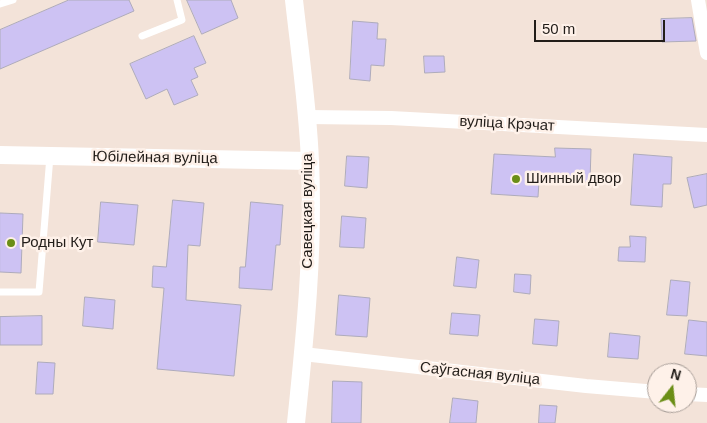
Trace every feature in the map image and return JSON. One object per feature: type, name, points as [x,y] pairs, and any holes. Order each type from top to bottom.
[{"type":"street","name":"Савецкая вуліца","points":[[294,0],[307,117],[311,231],[303,354],[296,423]]},
{"type":"street","points":[[698,0],[707,53]]},
{"type":"street","name":"вуліца Крэчат","points":[[307,117],[391,118],[707,135]]},
{"type":"street","name":"Юбілейная вуліца","points":[[0,155],[310,161]]},
{"type":"street","name":"Саўгасная вуліца","points":[[303,354],[647,391]]},
{"type":"lane","points":[[0,4],[13,0]]},
{"type":"lane","points":[[142,36],[182,20],[177,0]]},
{"type":"lane","points":[[0,292],[39,292],[50,156]]},
{"type":"building","points":[[69,0],[129,0],[134,11],[0,69],[0,30]]},
{"type":"building","points":[[187,0],[231,0],[238,18],[202,34]]},
{"type":"building","points":[[692,18],[696,41],[662,42],[661,19]]},
{"type":"building","points":[[353,21],[378,23],[377,39],[386,39],[384,66],[371,65],[370,81],[350,79]]},
{"type":"building","points":[[194,36],[206,63],[194,68],[198,77],[191,80],[198,95],[174,105],[167,89],[146,99],[130,64]]},
{"type":"building","points":[[424,56],[444,56],[445,72],[425,73]]},
{"type":"building","points":[[555,148],[591,149],[590,182],[539,181],[538,197],[491,194],[494,154],[555,157]]},
{"type":"building","points":[[634,154],[672,157],[671,184],[663,184],[662,207],[631,205]]},
{"type":"building","points":[[347,156],[369,157],[367,188],[345,186]]},
{"type":"building","points":[[707,174],[707,205],[694,208],[687,178]]},
{"type":"building","points":[[173,200],[204,203],[200,246],[188,245],[186,300],[241,305],[234,376],[157,369],[164,288],[152,287],[153,266],[166,267]]},
{"type":"building","points":[[101,202],[138,205],[134,245],[98,242]]},
{"type":"building","points":[[251,202],[283,205],[280,245],[276,245],[272,290],[239,288],[240,267],[245,267]]},
{"type":"building","name":"Родны Кут","points":[[0,213],[23,214],[21,273],[0,272]]},
{"type":"building","points":[[342,216],[366,218],[364,248],[340,247]]},
{"type":"building","points":[[630,236],[646,237],[645,262],[618,261],[619,247],[630,247]]},
{"type":"building","points":[[457,257],[479,260],[476,288],[454,286]]},
{"type":"building","points":[[515,274],[531,275],[530,294],[514,292]]},
{"type":"building","points":[[671,280],[690,282],[687,316],[667,315]]},
{"type":"building","points":[[339,295],[370,298],[367,337],[336,335]]},
{"type":"building","points":[[85,297],[115,300],[113,329],[83,326]]},
{"type":"building","points":[[452,313],[480,315],[478,336],[450,334]]},
{"type":"building","points":[[42,316],[42,345],[0,345],[0,317]]},
{"type":"building","points":[[535,319],[559,321],[557,346],[533,344]]},
{"type":"building","points":[[689,320],[707,322],[707,356],[685,354]]},
{"type":"building","points":[[610,333],[640,336],[638,359],[608,357]]},
{"type":"building","points":[[38,362],[55,363],[53,394],[36,394]]},
{"type":"building","points":[[333,381],[362,382],[361,423],[332,423]]},
{"type":"building","points":[[453,398],[478,401],[476,423],[450,423]]},
{"type":"building","points":[[540,405],[557,406],[555,423],[539,423]]},
{"type":"place","name":"Шинный двор","points":[[516,179]]},
{"type":"place","name":"Родны Кут","points":[[11,243]]}]
